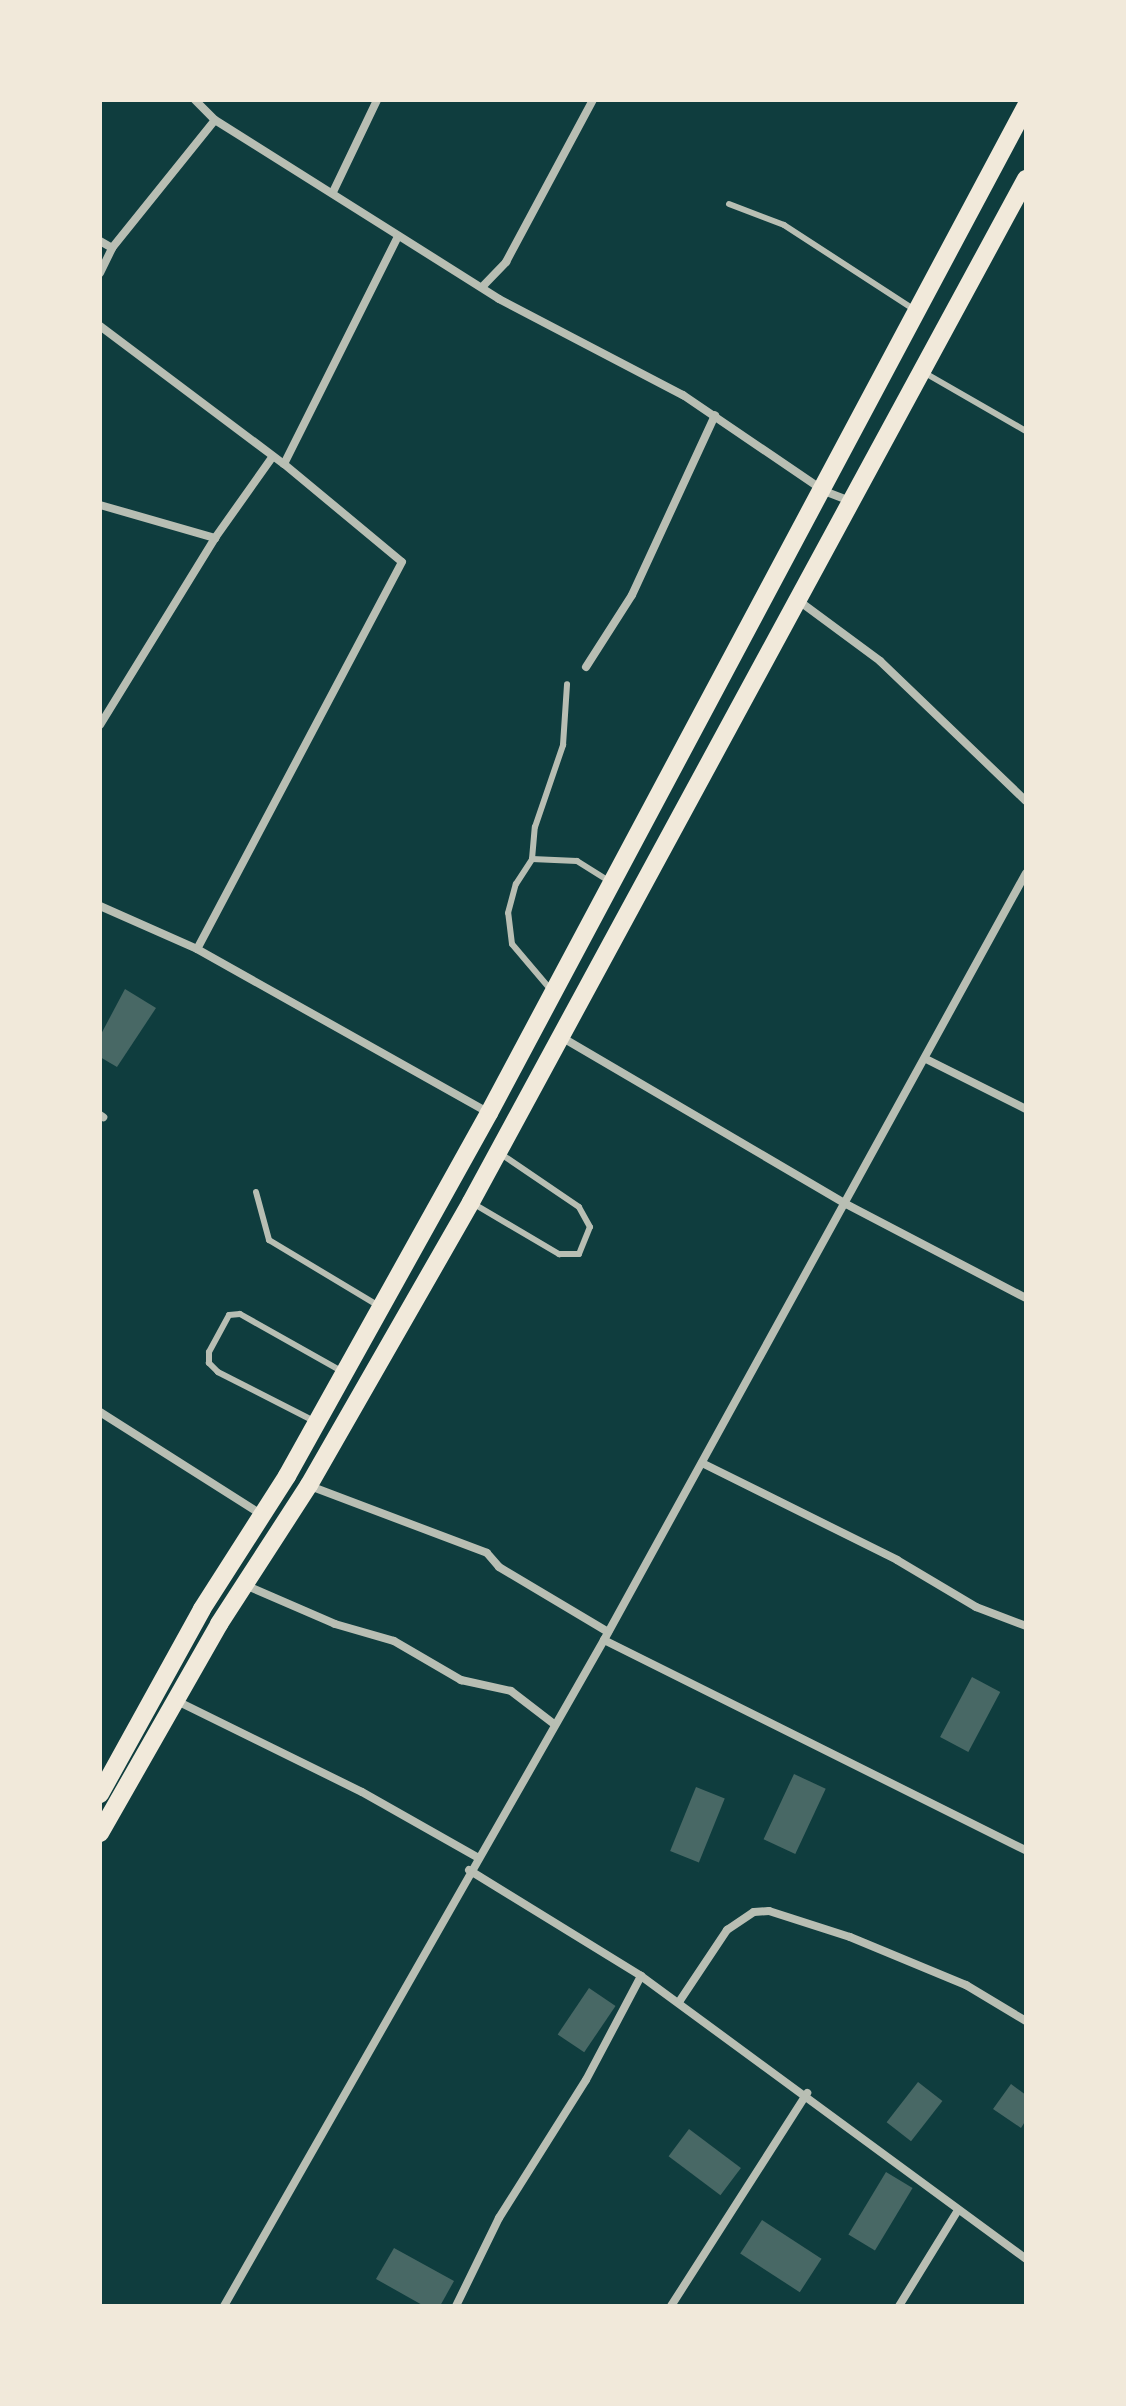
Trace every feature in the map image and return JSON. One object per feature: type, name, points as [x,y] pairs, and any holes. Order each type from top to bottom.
[{"type":"highway","points":[[100,1794],[202,1609],[317,1423],[489,1113],[824,491],[1026,106]]},
{"type":"highway","points":[[100,1833],[174,1700],[309,1485],[563,1038],[1026,179]]},
{"type":"street","points":[[195,100],[215,120],[398,236],[484,285],[499,299],[544,319],[715,415],[824,491],[851,502]]},
{"type":"street","points":[[333,192],[377,100]]},
{"type":"street","points":[[484,285],[506,262],[593,100]]},
{"type":"street","points":[[100,273],[112,248],[215,120]]},
{"type":"street","points":[[284,464],[398,236]]},
{"type":"street","points":[[100,241],[112,248]]},
{"type":"street","points":[[100,326],[284,464],[394,552],[402,569],[297,756],[197,949]]},
{"type":"street","points":[[586,667],[632,595],[715,415]]},
{"type":"street","points":[[100,725],[215,538],[273,456]]},
{"type":"street","points":[[100,505],[215,538]]},
{"type":"street","points":[[797,599],[880,661],[1026,801]]},
{"type":"street","points":[[100,703],[109,709]]},
{"type":"street","points":[[224,2306],[469,1870],[606,1636],[1026,873]]},
{"type":"street","points":[[100,906],[197,949],[489,1113]]},
{"type":"street","points":[[563,1038],[846,1204],[1026,1298]]},
{"type":"street","points":[[926,1059],[1026,1109]]},
{"type":"street","points":[[100,1412],[262,1515]]},
{"type":"street","points":[[702,1463],[897,1560],[976,1607],[1026,1626]]},
{"type":"street","points":[[309,1485],[487,1553],[499,1567],[606,1636],[1026,1850]]},
{"type":"street","points":[[245,1584],[335,1624],[394,1641],[461,1680],[511,1691],[554,1724]]},
{"type":"street","points":[[174,1700],[362,1792],[477,1857]]},
{"type":"street","points":[[469,1870],[679,2002],[807,2093],[1026,2259]]},
{"type":"street","points":[[679,2002],[727,1930],[754,1912],[769,1911],[850,1937],[966,1985],[1026,2021]]},
{"type":"street","points":[[456,2306],[499,2218],[586,2080],[641,1976]]},
{"type":"street","points":[[671,2306],[807,2093]]},
{"type":"street","points":[[899,2306],[958,2210]]},
{"type":"lane","points":[[729,204],[784,225],[919,312]]},
{"type":"lane","points":[[922,371],[1026,431]]},
{"type":"lane","points":[[553,993],[512,944],[508,913],[516,884],[532,859],[535,827],[563,745],[567,684]]},
{"type":"lane","points":[[532,859],[577,861],[613,883]]},
{"type":"lane","points":[[471,1202],[559,1254],[579,1254],[590,1227],[579,1207],[497,1152]]},
{"type":"lane","points":[[256,1192],[269,1240],[380,1307]]},
{"type":"lane","points":[[317,1423],[218,1372],[209,1363],[209,1352],[229,1315],[240,1314],[344,1373]]},
{"type":"building","points":[[125,989],[156,1008],[117,1067],[100,1057],[100,1036]]},
{"type":"building","points":[[972,1677],[1000,1692],[968,1752],[940,1737]]},
{"type":"building","points":[[794,1774],[826,1789],[795,1854],[764,1839]]},
{"type":"building","points":[[696,1787],[725,1799],[699,1863],[670,1851]]},
{"type":"building","points":[[589,1988],[616,2006],[584,2052],[558,2034]]},
{"type":"building","points":[[918,2082],[942,2101],[911,2141],[887,2122]]},
{"type":"building","points":[[1011,2084],[1026,2095],[1026,2120],[1021,2128],[993,2109]]},
{"type":"building","points":[[689,2129],[741,2168],[720,2195],[669,2156]]},
{"type":"building","points":[[886,2172],[913,2188],[875,2251],[848,2235]]},
{"type":"building","points":[[762,2220],[822,2259],[800,2292],[740,2254]]},
{"type":"building","points":[[394,2248],[454,2281],[440,2306],[424,2306],[376,2279]]}]
